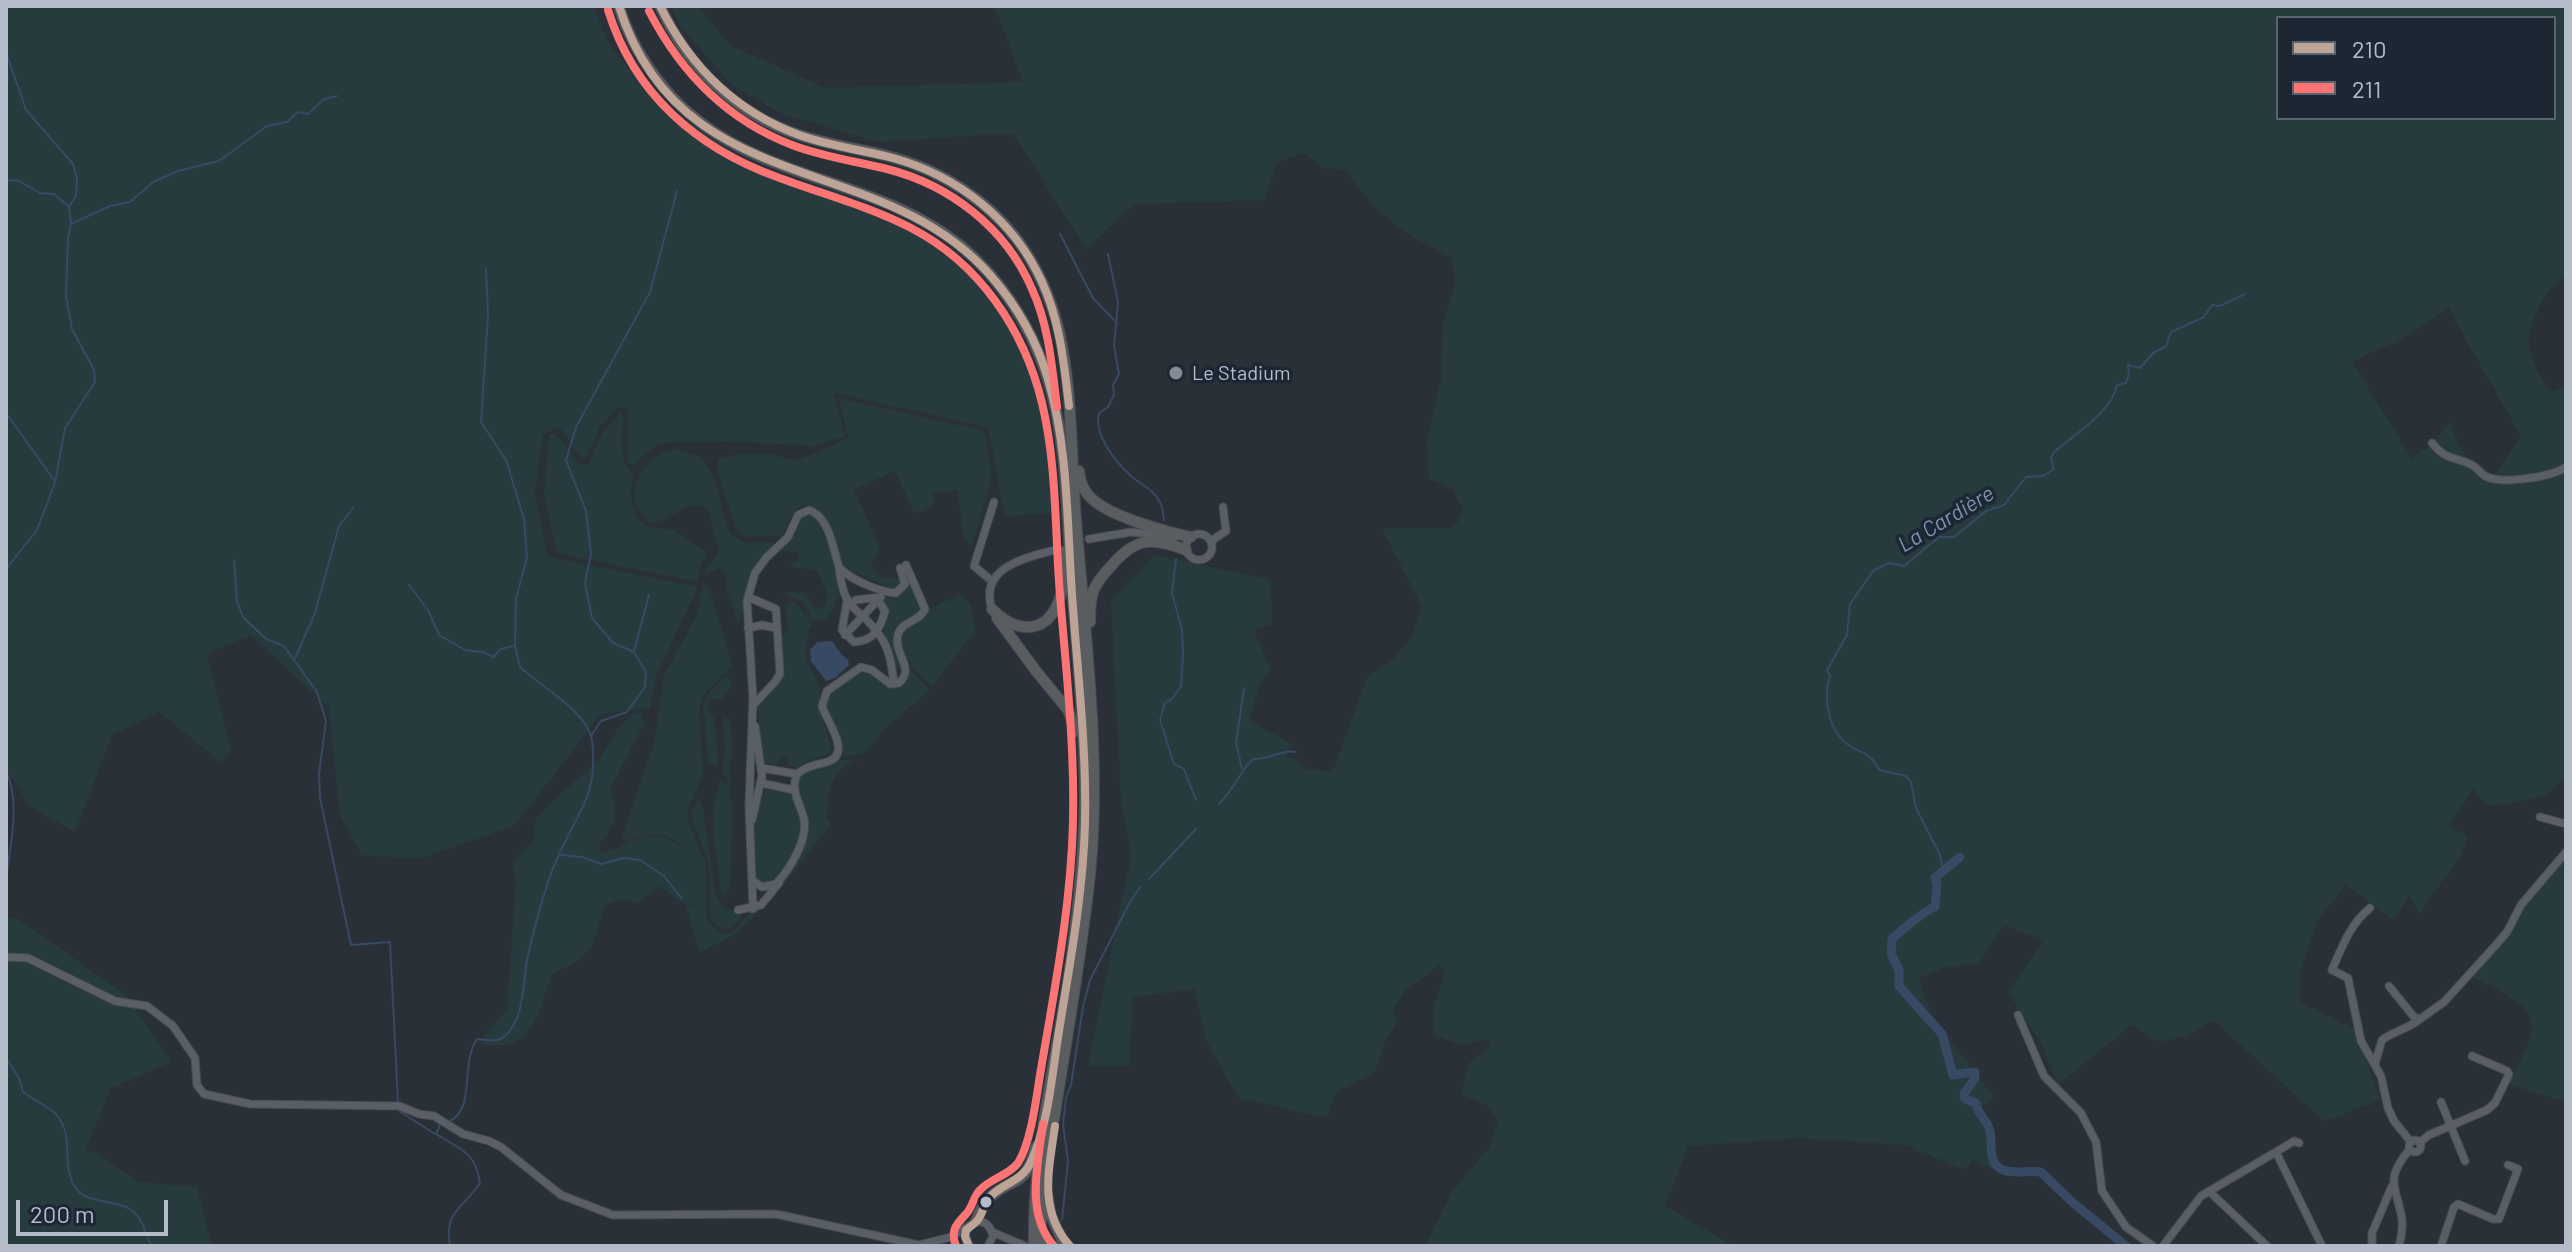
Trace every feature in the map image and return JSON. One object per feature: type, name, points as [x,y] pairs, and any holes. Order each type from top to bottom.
[{"type":"highway","points":[[619,6],[622,19],[643,60],[673,98],[709,130],[752,155],[873,196],[940,229],[965,249],[999,285],[1039,352],[1054,401],[1062,442],[1085,795],[1082,862],[1072,954],[1034,1198],[1034,1246]]},
{"type":"highway","points":[[660,6],[669,27],[699,69],[730,98],[765,120],[814,140],[921,167],[980,202],[1015,238],[1048,296],[1072,383],[1079,476],[1084,489],[1094,500],[1112,510],[1188,543]]},
{"type":"highway","points":[[1041,1246],[1041,1203],[1081,949],[1090,872],[1094,794],[1071,425],[1060,336]]},
{"type":"highway","points":[[992,609],[1007,622],[1025,628],[1045,620],[1059,602],[1063,558],[1054,401]]},
{"type":"highway","points":[[1090,716],[1090,609],[1094,585],[1120,555],[1139,543],[1188,543]]},
{"type":"highway","points":[[992,609],[1073,718],[1082,862]]},
{"type":"highway","points":[[973,1223],[988,1198],[1017,1181],[1030,1167],[1057,1044]]},
{"type":"highway","points":[[1059,1084],[1047,1197],[1051,1216],[1065,1246]]},
{"type":"street","points":[[2432,443],[2448,458],[2472,464],[2491,477],[2539,477],[2557,473],[2566,467]]},
{"type":"street","points":[[992,581],[974,566],[994,502]]},
{"type":"street","points":[[1211,541],[1226,531],[1223,507]]},
{"type":"street","points":[[753,909],[750,830],[753,705],[748,597],[757,569],[788,537],[798,515],[805,511],[816,512],[822,519],[839,567],[847,602],[878,632],[891,663],[894,684]]},
{"type":"street","points":[[1089,539],[1131,532],[1188,543],[1202,534],[1211,541]]},
{"type":"street","points":[[1188,543],[1193,558],[1202,559],[1210,552],[1211,541]]},
{"type":"street","points":[[992,609],[989,595],[992,581],[999,572],[1013,562],[1055,550]]},
{"type":"street","points":[[839,567],[881,596],[885,611],[878,632],[864,642],[853,642],[842,627],[848,575]]},
{"type":"street","points":[[738,910],[753,909],[770,896],[800,844],[805,829],[794,790],[797,774],[808,766],[833,759],[839,751],[822,706],[827,691],[861,667],[870,668],[886,683],[902,681],[906,673],[898,643],[899,633],[925,611],[903,567],[905,581],[903,588],[896,593],[847,602]]},
{"type":"street","points":[[845,635],[881,596]]},
{"type":"street","points":[[748,597],[776,609],[779,676],[753,705]]},
{"type":"street","points":[[748,628],[762,625],[776,628]]},
{"type":"street","points":[[750,830],[761,783],[752,717]]},
{"type":"street","points":[[761,768],[797,774]]},
{"type":"street","points":[[761,783],[794,790]]},
{"type":"street","points":[[2540,817],[2566,824]]},
{"type":"street","points":[[2375,1064],[2382,1040],[2396,1030],[2410,1027],[2444,1002],[2507,932],[2521,905],[2566,852]]},
{"type":"street","points":[[752,880],[759,886],[769,887],[782,878]]},
{"type":"street","points":[[2370,908],[2360,915],[2348,934],[2332,970],[2348,978],[2361,1041],[2385,1086],[2388,1108],[2394,1121],[2413,1145]]},
{"type":"street","points":[[6,957],[28,958],[115,1001],[147,1006],[173,1026],[195,1058],[197,1085],[204,1094],[250,1104],[399,1106],[434,1116],[463,1134],[501,1147],[570,1201],[613,1215],[763,1213],[911,1244],[929,1244],[951,1237],[973,1223],[985,1222],[992,1232],[1024,1246]]},
{"type":"street","points":[[2389,986],[2414,1017],[2420,1019]]},
{"type":"street","points":[[2018,1015],[2044,1076],[2081,1113],[2096,1142],[2102,1191],[2126,1227],[2153,1246]]},
{"type":"street","points":[[2372,1246],[2372,1233],[2402,1160],[2413,1145],[2491,1106],[2509,1074],[2472,1056]]},
{"type":"street","points":[[2441,1102],[2465,1161]]},
{"type":"street","points":[[2163,1246],[2201,1196],[2211,1193],[2294,1141],[2299,1143]]},
{"type":"street","points":[[2276,1152],[2322,1246]]},
{"type":"street","points":[[2441,1246],[2454,1207],[2458,1204],[2499,1219],[2518,1169],[2508,1165]]},
{"type":"street","points":[[2392,1186],[2403,1223],[2399,1246]]},
{"type":"street","points":[[2211,1193],[2267,1246]]},
{"type":"street","points":[[968,1245],[965,1233],[973,1223]]},
{"type":"street","points":[[992,1232],[990,1244],[1009,1240]]},
{"type":"street","points":[[951,1237],[968,1245]]},
{"type":"green space","points":[[6,6],[594,6],[610,47],[655,98],[759,170],[838,192],[879,211],[958,256],[993,292],[1033,367],[1044,396],[1052,513],[1005,516],[988,427],[834,393],[845,436],[814,446],[723,441],[660,443],[632,465],[628,460],[628,409],[618,407],[599,428],[587,456],[581,458],[560,428],[543,434],[535,492],[548,557],[698,587],[656,676],[650,708],[601,714],[515,825],[420,859],[362,855],[340,815],[329,708],[251,635],[207,653],[231,750],[222,763],[159,712],[112,735],[75,832],[31,807],[6,769]]},
{"type":"green space","points":[[671,6],[697,6],[731,46],[826,88],[1023,82],[1000,20],[991,6],[2566,6],[2566,276],[2546,296],[2531,328],[2529,346],[2540,376],[2550,392],[2566,385],[2566,775],[2548,794],[2518,802],[2488,806],[2473,789],[2449,826],[2468,836],[2460,856],[2419,914],[2409,895],[2394,920],[2345,885],[2317,922],[2300,972],[2300,1002],[2355,1029],[2380,1100],[2324,1121],[2213,1020],[2187,1036],[2159,1042],[2132,1025],[2058,1084],[2041,1043],[2008,992],[2044,940],[2004,925],[1979,963],[1946,967],[1919,979],[1931,1014],[1994,1097],[1981,1108],[1996,1137],[1997,1153],[1992,1169],[1972,1159],[1965,1170],[1905,1145],[1799,1138],[1688,1146],[1665,1206],[1733,1246],[1425,1246],[1453,1191],[1489,1148],[1498,1120],[1487,1106],[1461,1094],[1470,1062],[1487,1051],[1491,1039],[1459,1045],[1433,1034],[1433,1008],[1445,974],[1440,965],[1404,991],[1393,1009],[1397,1022],[1385,1042],[1375,1072],[1337,1091],[1326,1118],[1238,1098],[1206,1040],[1194,989],[1133,997],[1129,1066],[1088,1066],[1131,856],[1121,800],[1111,601],[1155,555],[1271,580],[1272,624],[1254,631],[1271,670],[1260,685],[1249,721],[1291,743],[1286,756],[1308,770],[1333,771],[1367,678],[1394,659],[1411,637],[1422,607],[1382,528],[1450,528],[1457,523],[1463,510],[1452,489],[1429,479],[1427,441],[1441,379],[1443,323],[1455,286],[1452,258],[1392,222],[1369,200],[1346,170],[1323,168],[1304,153],[1277,163],[1265,200],[1134,204],[1086,249],[1013,133],[877,142],[783,114],[732,85],[681,27]],"holes":[[[2449,306],[2521,436],[2493,475],[2487,472],[2487,468],[2484,470],[2481,464],[2468,458],[2457,442],[2450,422],[2435,440],[2412,459],[2352,362],[2410,335]]]},
{"type":"green space","points":[[839,398],[984,431],[991,469],[989,490],[971,547],[963,536],[958,490],[933,493],[934,505],[915,514],[895,471],[854,489],[880,549],[871,563],[882,576],[898,579],[898,588],[893,589],[845,568],[827,524],[813,506],[804,505],[794,512],[782,535],[747,537],[737,532],[717,470],[718,460],[741,453],[769,454],[797,461],[848,438]]},
{"type":"green space","points":[[620,413],[624,416],[621,440],[624,462],[633,477],[631,497],[637,515],[644,526],[672,530],[704,550],[706,555],[700,566],[698,582],[557,553],[544,494],[549,435],[556,434],[580,465],[589,464],[603,431]]},
{"type":"green space","points":[[671,450],[689,452],[710,469],[732,535],[747,543],[774,544],[752,572],[740,621],[727,592],[727,574],[720,568],[706,574],[705,571],[719,552],[708,509],[694,506],[651,523],[636,504],[637,482],[642,472],[660,455]]},
{"type":"green space","points":[[814,514],[817,518],[836,571],[837,597],[825,621],[813,620],[803,602],[780,592],[805,593],[814,607],[823,608],[826,602],[827,593],[818,570],[788,567],[799,560],[799,552],[779,551],[791,539],[801,516]]},
{"type":"green space","points":[[907,572],[922,609],[895,634],[895,645],[904,670],[901,671],[887,646],[883,599],[902,592],[906,586]]},
{"type":"green space","points":[[702,585],[711,594],[732,665],[702,697],[699,712],[703,774],[688,809],[688,821],[706,865],[707,920],[719,933],[730,932],[751,912],[772,899],[735,935],[699,952],[686,907],[698,901],[687,906],[658,886],[639,903],[625,900],[608,904],[588,951],[552,975],[537,1017],[523,1037],[512,1043],[480,1044],[507,1008],[516,881],[512,864],[535,839],[536,817],[600,758],[617,730],[632,714],[641,712],[645,722],[610,789],[615,819],[599,845],[600,851],[656,836],[687,851],[667,837],[652,835],[627,841],[622,837],[654,744],[664,676],[698,613]]},
{"type":"green space","points":[[961,595],[971,603],[975,631],[932,686],[906,656],[902,632],[925,617],[928,609]]},
{"type":"green space","points":[[791,601],[798,605],[812,625],[805,658],[820,686],[819,707],[832,750],[796,768],[789,765],[786,757],[780,757],[777,765],[762,762],[757,704],[781,675],[784,677],[780,636],[788,631],[786,606]]},
{"type":"green space","points":[[909,668],[930,689],[889,724],[862,754],[844,756],[825,704],[828,692],[860,670],[871,673],[885,687],[898,689],[908,679]]},
{"type":"green space","points":[[726,677],[731,679],[731,688],[721,700],[712,698],[706,706],[714,718],[718,755],[716,768],[708,761],[703,703],[710,691]]},
{"type":"green space","points":[[722,712],[731,723],[733,758],[730,759],[729,773],[729,798],[733,804],[730,884],[725,898],[721,891],[713,822],[720,780],[727,784],[727,777],[722,773],[725,747]]},
{"type":"green space","points":[[840,760],[857,760],[840,771],[832,783],[827,819],[831,824],[773,898],[808,835],[808,820],[799,793],[800,778],[809,770]]},
{"type":"green space","points":[[766,789],[792,796],[801,831],[796,850],[777,881],[761,884],[756,876],[752,852],[758,809]]},
{"type":"green space","points":[[698,797],[703,808],[715,893],[722,906],[741,914],[740,920],[726,930],[715,925],[710,917],[709,864],[691,815]]},
{"type":"green space","points":[[2566,850],[2566,1102],[2508,1084],[2530,1038],[2532,1026],[2529,1015],[2513,999],[2470,976],[2550,877]]},
{"type":"green space","points":[[15,917],[125,994],[172,1062],[111,1088],[86,1148],[140,1182],[197,1187],[212,1246],[6,1246],[6,918]]},
{"type":"water","points":[[832,641],[849,665],[835,678],[826,681],[811,661],[810,650],[817,642]]},
{"type":"waterway","points":[[6,52],[26,110],[73,164],[77,179],[76,196],[69,207],[71,224],[66,296],[72,329],[94,370],[95,382],[65,428],[55,483],[37,530],[6,569]]},
{"type":"waterway","points":[[71,224],[110,206],[130,202],[153,182],[178,171],[219,161],[267,126],[287,122],[298,112],[308,114],[324,99],[337,96]]},
{"type":"waterway","points":[[6,180],[19,181],[40,193],[54,194],[69,207]]},
{"type":"waterway","points":[[591,736],[601,721],[627,712],[645,687],[646,672],[634,652],[613,643],[592,618],[585,583],[591,554],[586,511],[566,460],[576,427],[650,292],[677,191]]},
{"type":"waterway","points":[[1060,234],[1093,298],[1114,320]]},
{"type":"waterway","points":[[1108,254],[1118,302],[1114,346],[1119,374],[1108,407],[1099,413],[1099,430],[1119,464],[1157,498],[1164,520]]},
{"type":"waterway","points":[[450,1121],[463,1106],[469,1060],[477,1039],[503,1038],[516,1019],[540,906],[559,854],[586,800],[593,774],[592,740],[588,729],[572,709],[520,667],[515,646],[516,599],[527,557],[524,519],[506,460],[481,422],[488,315],[486,269]]},
{"type":"waterway","name":"La Cardière","points":[[1943,872],[1940,855],[1916,808],[1911,782],[1906,776],[1879,770],[1870,757],[1843,740],[1832,724],[1827,705],[1830,676],[1827,670],[1847,635],[1850,604],[1873,571],[1889,563],[1904,566],[1939,537],[1954,537],[1986,511],[2004,505],[2026,477],[2043,476],[2054,469],[2051,458],[2054,452],[2108,405],[2117,385],[2126,383],[2128,365],[2140,368],[2153,353],[2166,346],[2171,332],[2204,317],[2212,305],[2220,306],[2245,294]]},
{"type":"waterway","points":[[6,413],[54,480]]},
{"type":"waterway","points":[[295,658],[315,613],[339,526],[353,508]]},
{"type":"waterway","points":[[1176,559],[1172,593],[1182,630],[1181,686],[1165,703],[1160,720],[1174,764],[1184,769],[1196,800]]},
{"type":"waterway","points":[[234,560],[237,602],[243,617],[266,639],[284,646],[317,692],[326,721],[319,774],[320,798],[351,945],[390,942],[398,1102]]},
{"type":"waterway","points":[[409,585],[428,610],[439,635],[465,650],[494,657],[500,649],[513,646]]},
{"type":"waterway","points":[[634,651],[649,595]]},
{"type":"waterway","points":[[1242,769],[1236,743],[1244,688]]},
{"type":"waterway","points":[[1219,804],[1253,759],[1296,752]]},
{"type":"waterway","points":[[6,770],[14,811],[6,880]]},
{"type":"waterway","points":[[1149,879],[1196,829]]},
{"type":"waterway","points":[[561,855],[582,857],[601,864],[624,858],[640,860],[664,876],[682,899]]},
{"type":"waterway","points":[[1960,857],[1935,878],[1935,907],[1892,939],[1891,953],[1899,970],[1899,986],[1942,1034],[1953,1075],[1975,1072],[1975,1078],[1964,1094],[1965,1099],[1976,1103],[1989,1127],[1991,1153],[1999,1168],[2012,1172],[2041,1172],[2126,1246]]},
{"type":"waterway","points":[[1062,1220],[1068,1161],[1063,1124],[1083,1007],[1090,980],[1141,886]]},
{"type":"waterway","points":[[6,1058],[19,1078],[23,1092],[50,1109],[62,1123],[70,1175],[77,1190],[90,1198],[122,1206],[135,1213],[152,1246]]},
{"type":"waterway","points":[[399,1111],[435,1134]]},
{"type":"waterway","points":[[440,1125],[436,1134],[471,1158],[480,1183],[452,1217],[450,1246]]},
{"type":"transit line","name":"210","points":[[619,6],[648,69],[687,113],[734,144],[894,207],[945,236],[991,276],[1009,299],[1032,338],[1048,379],[1059,428],[1065,478],[1083,732],[1085,824],[1082,876],[1042,1131],[1028,1168],[989,1198],[979,1218],[966,1230],[969,1246]]},
{"type":"transit line","name":"210","points":[[660,6],[700,67],[754,113],[810,139],[893,158],[940,176],[1000,220],[1030,260],[1048,297],[1060,343],[1069,406]]},
{"type":"transit line","name":"211","points":[[608,10],[619,40],[634,67],[672,114],[695,134],[748,165],[895,220],[958,260],[978,279],[1011,324],[1024,349],[1042,403],[1052,469],[1071,732],[1073,822],[1069,886],[1035,1108],[1023,1154],[1014,1167],[978,1192],[955,1228],[956,1246]]},
{"type":"transit line","name":"211","points":[[649,11],[691,74],[708,92],[747,122],[804,149],[910,176],[954,198],[991,228],[1021,267],[1038,303],[1049,347],[1057,407]]},
{"type":"transit line","name":"211","points":[[1043,1124],[1036,1204],[1039,1219],[1054,1246]]},
{"type":"transit line","name":"210","points":[[1055,1126],[1048,1189],[1053,1219],[1070,1246]]},
{"type":"place","name":"Le Stadium","points":[[1176,373]]}]
